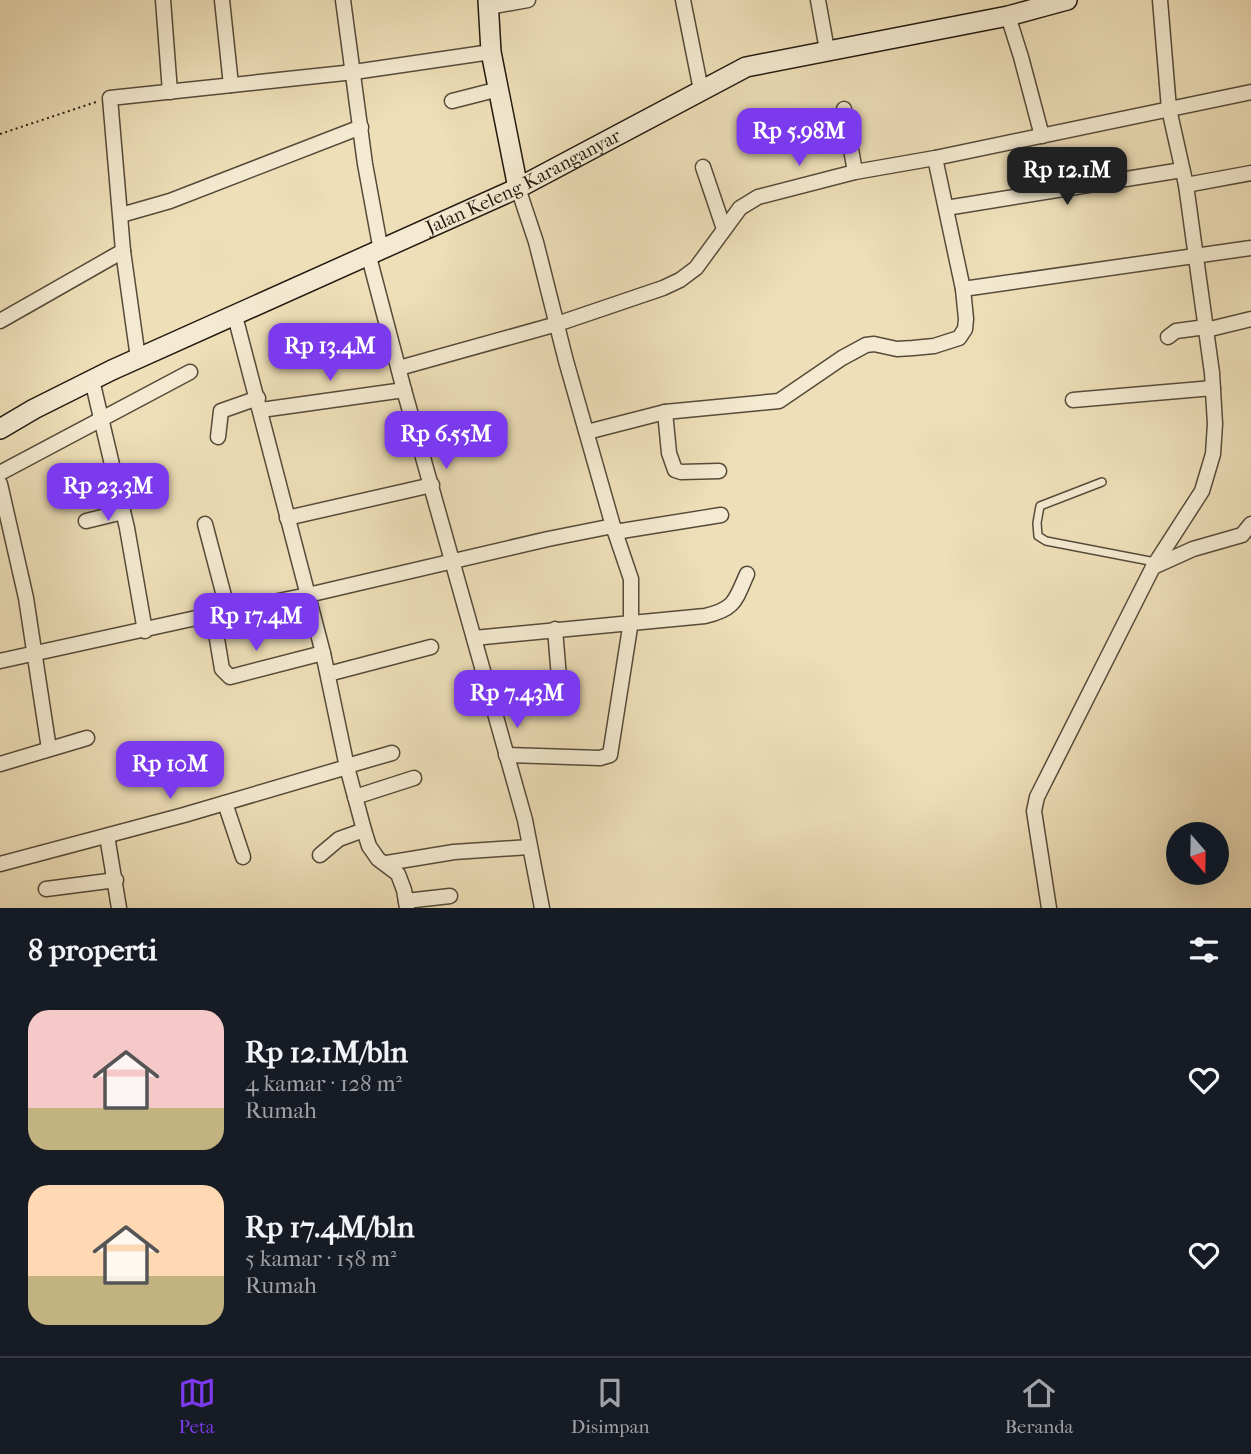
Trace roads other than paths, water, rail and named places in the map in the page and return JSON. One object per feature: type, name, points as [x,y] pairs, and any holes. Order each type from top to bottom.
[{"type":"main road","name":"Jalan Keleng Karanganyar","points":[[0,429],[34,408],[97,401],[138,358],[518,188],[746,66],[1008,16],[1067,0]]},
{"type":"main road","points":[[488,4],[491,52],[518,188]]},
{"type":"street","points":[[163,0],[170,92]]},
{"type":"street","points":[[222,0],[232,85]]},
{"type":"street","points":[[343,0],[382,301],[404,390],[525,820],[542,908]]},
{"type":"street","points":[[488,4],[528,0]]},
{"type":"street","points":[[683,0],[701,90]]},
{"type":"street","points":[[818,0],[827,50]]},
{"type":"street","points":[[1049,908],[1034,811],[1037,797],[1155,564],[1202,491],[1213,454],[1213,388],[1206,328],[1186,185],[1169,109],[1160,0]]},
{"type":"street","points":[[1008,16],[1042,136]]},
{"type":"street","points":[[138,358],[123,251],[110,98],[354,72],[491,52]]},
{"type":"street","points":[[452,101],[499,89]]},
{"type":"street","points":[[399,368],[557,324],[663,288],[695,268],[749,201],[855,172],[935,158],[1251,92]]},
{"type":"street","points":[[844,109],[855,172]]},
{"type":"street","points":[[121,215],[170,201],[361,127]]},
{"type":"street","points":[[587,432],[665,412],[779,401],[866,345],[905,349],[953,341],[965,329],[964,289],[935,158]]},
{"type":"street","points":[[703,167],[724,229]]},
{"type":"street","points":[[946,208],[1182,170]]},
{"type":"street","points":[[1186,185],[1251,173]]},
{"type":"street","points":[[506,755],[600,758],[610,755],[631,621],[631,579],[614,529],[534,236],[518,188]]},
{"type":"street","points":[[964,289],[1251,248]]},
{"type":"street","points":[[0,321],[123,251]]},
{"type":"street","points":[[235,316],[323,653],[347,766],[369,846],[378,859],[387,863],[398,874],[407,904],[450,896]]},
{"type":"street","points":[[1168,337],[1177,331],[1251,319]]},
{"type":"street","points":[[0,473],[97,401],[190,372]]},
{"type":"street","points":[[1073,400],[1213,388]]},
{"type":"street","points":[[218,438],[221,411],[260,404],[404,390]]},
{"type":"street","points":[[97,401],[123,512],[145,631]]},
{"type":"street","points":[[665,412],[668,453],[675,470],[719,471]]},
{"type":"street","points":[[0,484],[26,598],[49,749]]},
{"type":"street","points":[[287,518],[432,485]]},
{"type":"street","points":[[86,521],[123,512]]},
{"type":"street","points":[[0,662],[308,596],[548,539],[721,515]]},
{"type":"street","points":[[205,524],[228,611]]},
{"type":"street","points":[[1155,564],[1193,549],[1242,535],[1251,524]]},
{"type":"street","points":[[474,638],[695,617],[722,612],[734,604],[747,574]]},
{"type":"street","points":[[213,615],[222,669],[230,677],[323,653]]},
{"type":"street","points":[[555,629],[561,702]]},
{"type":"street","points":[[328,674],[431,647]]},
{"type":"street","points":[[0,764],[88,738]]},
{"type":"street","points":[[0,864],[225,803],[393,753]]},
{"type":"street","points":[[355,797],[414,778]]},
{"type":"street","points":[[225,803],[243,857]]},
{"type":"street","points":[[320,855],[339,839],[364,830]]},
{"type":"street","points":[[107,836],[119,908]]},
{"type":"street","points":[[387,863],[454,852],[529,847]]},
{"type":"street","points":[[46,889],[116,880]]},
{"type":"lane","points":[[1102,482],[1040,506],[1038,536],[1045,541],[1155,564]]}]
